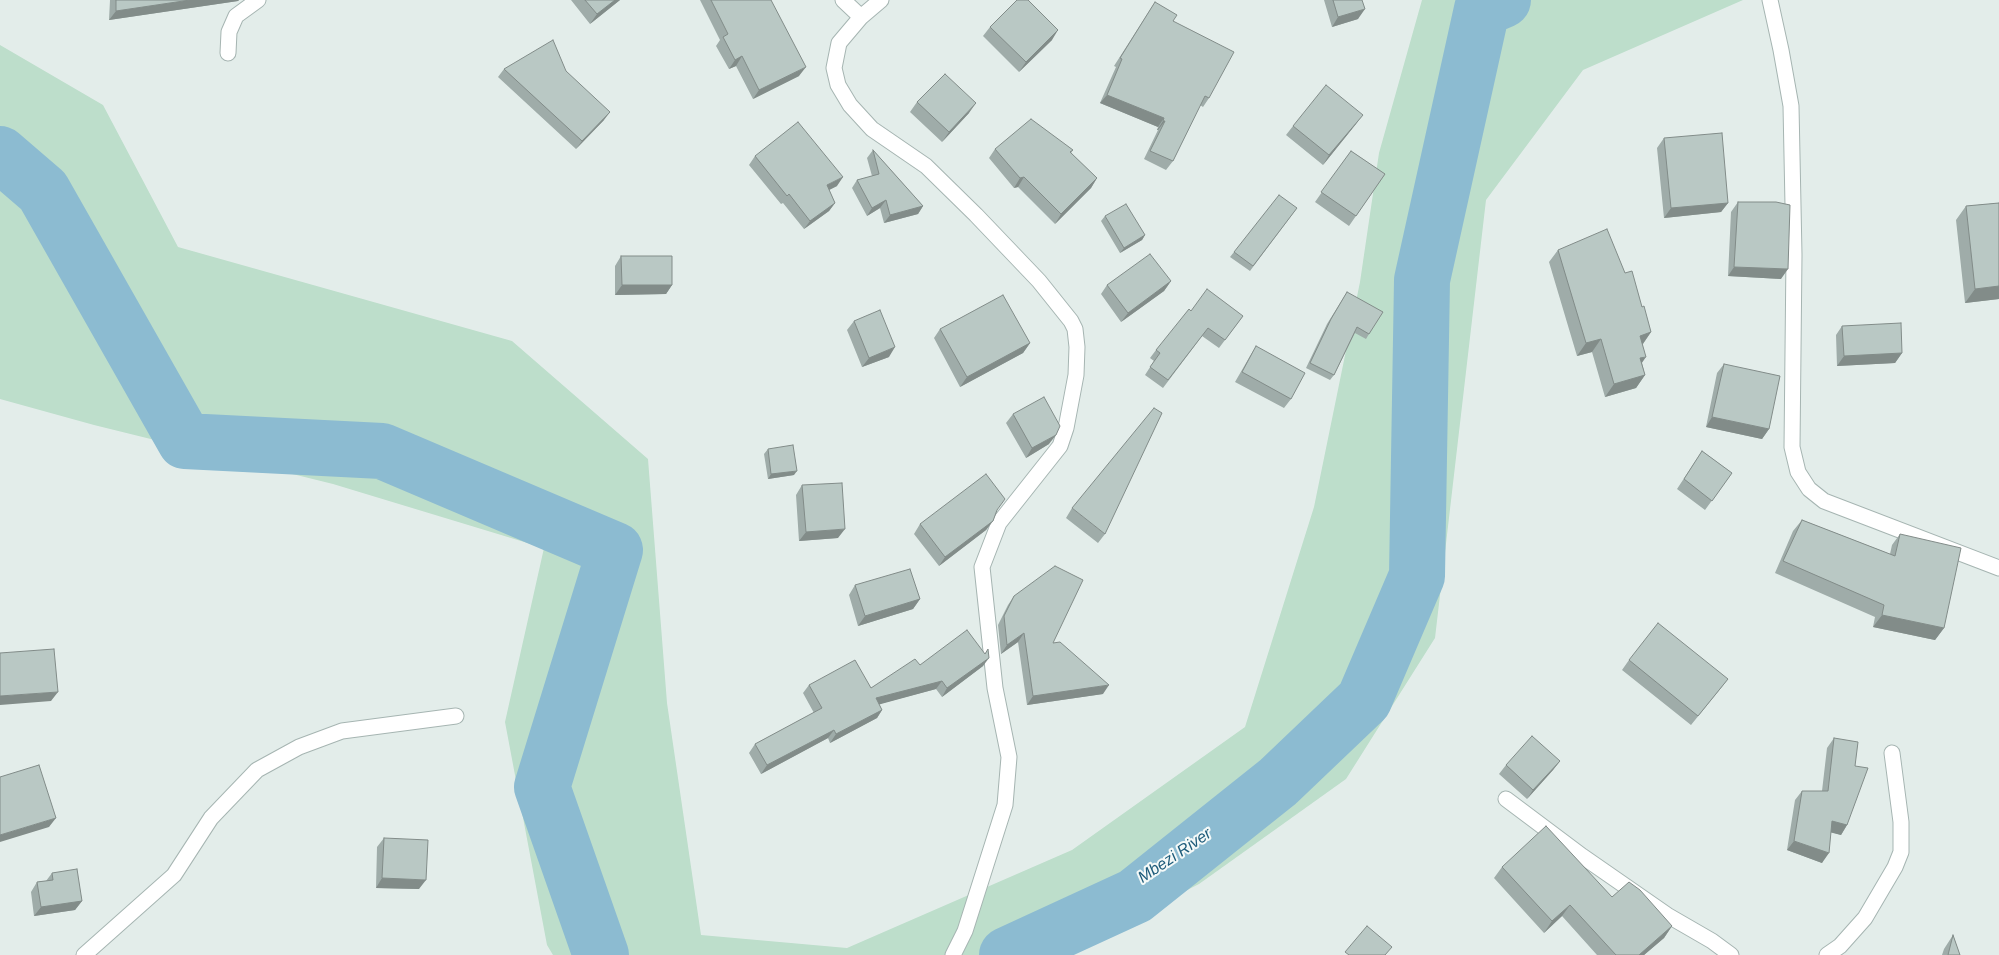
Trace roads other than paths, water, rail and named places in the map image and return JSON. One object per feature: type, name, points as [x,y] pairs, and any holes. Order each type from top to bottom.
[{"type":"street","points":[[228,53],[229,32],[236,16],[258,0]]},
{"type":"street","points":[[843,0],[861,17]]},
{"type":"street","points":[[881,0],[861,17],[839,43],[834,68],[838,85],[850,105],[872,129],[926,166],[976,215],[1039,281],[1072,321],[1076,329],[1076,375],[1066,428],[1060,446],[999,523],[982,567],[995,688],[1009,757],[1005,806],[965,931],[953,955]]},
{"type":"street","points":[[1770,0],[1782,50],[1790,106],[1794,255],[1792,447],[1798,472],[1809,489],[1824,501],[1999,568]]},
{"type":"street","points":[[84,955],[174,875],[211,818],[257,770],[299,746],[342,731],[456,716]]},
{"type":"street","points":[[1827,955],[1840,946],[1866,918],[1895,867],[1901,852],[1901,822],[1892,753]]},
{"type":"street","points":[[1506,799],[1582,856],[1667,915],[1731,955]]},
{"type":"waterway","name":"Mbezi River","points":[[1007,955],[1135,896],[1278,782],[1364,700],[1417,576],[1422,280],[1482,9],[1503,0]]},
{"type":"waterway","points":[[0,154],[43,191],[185,441],[382,451],[615,550],[542,787],[601,955]]}]
